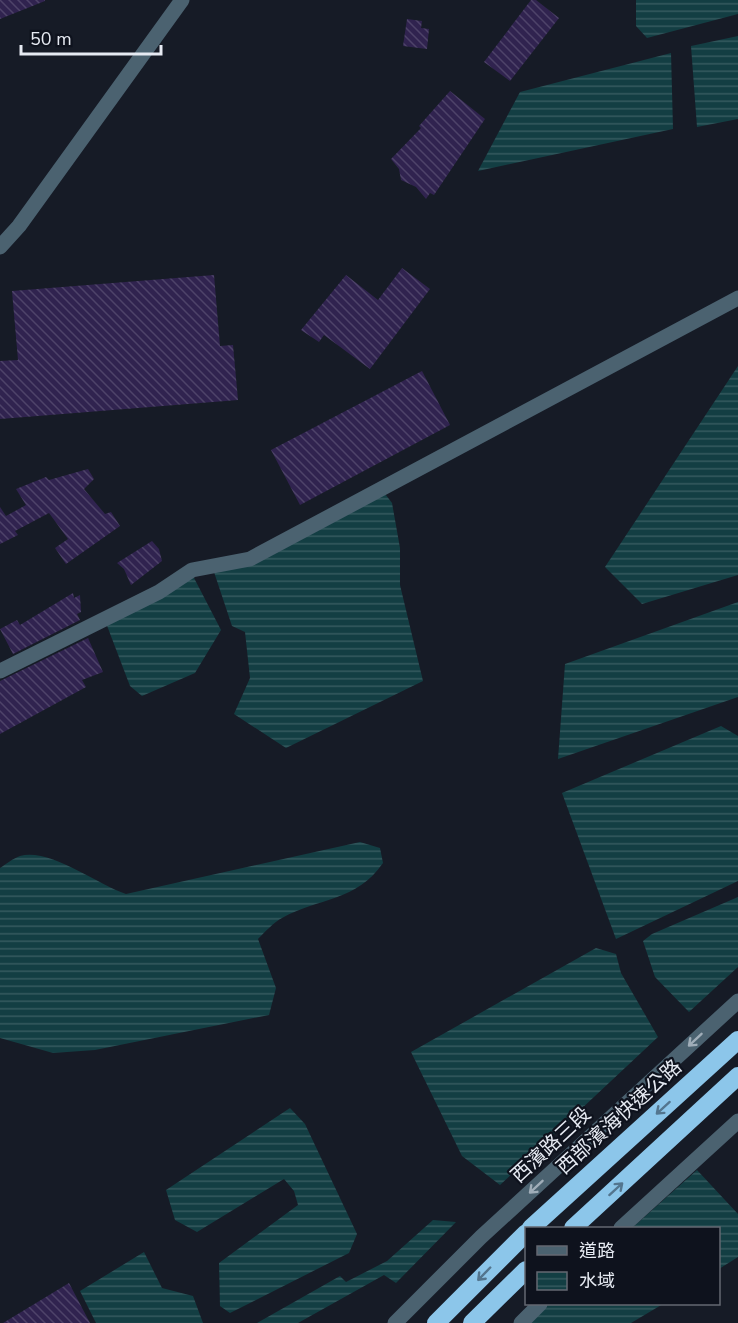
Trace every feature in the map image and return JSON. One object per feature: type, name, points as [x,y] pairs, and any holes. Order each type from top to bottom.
[{"type":"highway","name":"西部濱海快速公路","points":[[532,1227],[738,1040]]},
{"type":"highway","points":[[574,1227],[738,1076]]},
{"type":"highway","points":[[436,1323],[525,1234]]},
{"type":"highway","points":[[472,1323],[525,1271]]},
{"type":"street","points":[[0,247],[19,226],[182,0]]},
{"type":"street","points":[[0,671],[159,592],[192,570],[250,559],[738,298]]},
{"type":"street","name":"西濱路三段","points":[[395,1323],[482,1237],[738,1001]]},
{"type":"street","points":[[622,1227],[738,1120]]},
{"type":"street","points":[[521,1323],[539,1305]]},
{"type":"water","points":[[636,0],[738,0],[738,14],[647,38],[636,26]]},
{"type":"water","points":[[738,36],[738,119],[697,127],[691,46]]},
{"type":"water","points":[[671,53],[673,129],[478,171],[520,92]]},
{"type":"water","points":[[738,366],[738,575],[642,604],[605,567]]},
{"type":"water","points":[[379,486],[392,503],[400,548],[400,585],[423,681],[286,748],[234,714],[250,678],[245,632],[232,626],[213,569],[237,563]]},
{"type":"water","points":[[193,576],[221,630],[195,673],[142,696],[130,686],[106,623]]},
{"type":"water","points":[[738,602],[738,697],[558,759],[565,664]]},
{"type":"water","points":[[721,726],[738,736],[738,881],[616,939],[562,793]]},
{"type":"water","points":[[360,842],[380,848],[383,863],[372,876],[349,892],[282,918],[258,939],[276,988],[269,1015],[95,1050],[53,1053],[0,1038],[0,868],[15,858],[32,855],[45,857],[126,894]]},
{"type":"water","points":[[738,897],[738,967],[689,1012],[655,977],[643,941],[652,934]]},
{"type":"water","points":[[596,948],[616,954],[621,973],[658,1037],[500,1185],[462,1156],[411,1052]]},
{"type":"water","points":[[290,1108],[305,1124],[357,1234],[349,1253],[230,1313],[220,1306],[219,1263],[298,1205],[294,1191],[284,1179],[197,1232],[175,1220],[166,1190]]},
{"type":"water","points":[[697,1170],[738,1214],[738,1257],[720,1268],[720,1227],[633,1227]]},
{"type":"water","points":[[433,1220],[456,1222],[396,1283],[384,1275],[298,1323],[257,1323],[340,1276],[346,1282],[387,1261]]},
{"type":"water","points":[[144,1252],[162,1288],[193,1296],[203,1323],[96,1323],[80,1291]]},
{"type":"water","points":[[548,1305],[661,1305],[631,1323],[527,1323]]},
{"type":"building","points":[[0,0],[45,0],[45,1],[0,19]]},
{"type":"building","points":[[531,0],[536,0],[559,18],[510,81],[484,62]]},
{"type":"building","points":[[407,19],[422,21],[421,28],[429,29],[427,49],[403,46]]},
{"type":"building","points":[[450,91],[485,119],[434,195],[430,193],[426,199],[416,187],[401,180],[399,169],[391,159],[421,128],[419,126]]},
{"type":"building","points":[[402,268],[430,289],[370,369],[324,335],[319,342],[301,330],[346,275],[378,300]]},
{"type":"building","points":[[214,275],[220,346],[233,345],[238,400],[0,419],[0,361],[18,360],[12,291]]},
{"type":"building","points":[[422,371],[450,425],[300,505],[271,450]]},
{"type":"building","points":[[88,469],[94,479],[84,489],[105,514],[111,512],[120,526],[66,564],[55,548],[68,539],[49,513],[15,531],[18,535],[0,544],[0,507],[6,516],[26,505],[16,489],[46,477],[49,480]]},
{"type":"building","points":[[152,541],[159,549],[162,561],[131,585],[124,569],[117,563]]},
{"type":"building","points":[[73,593],[74,598],[80,595],[81,612],[77,614],[80,620],[13,654],[0,629],[17,620],[20,625]]},
{"type":"building","points":[[88,638],[103,672],[82,680],[86,687],[0,734],[0,681]]},
{"type":"building","points":[[69,1283],[90,1323],[3,1323]]}]
